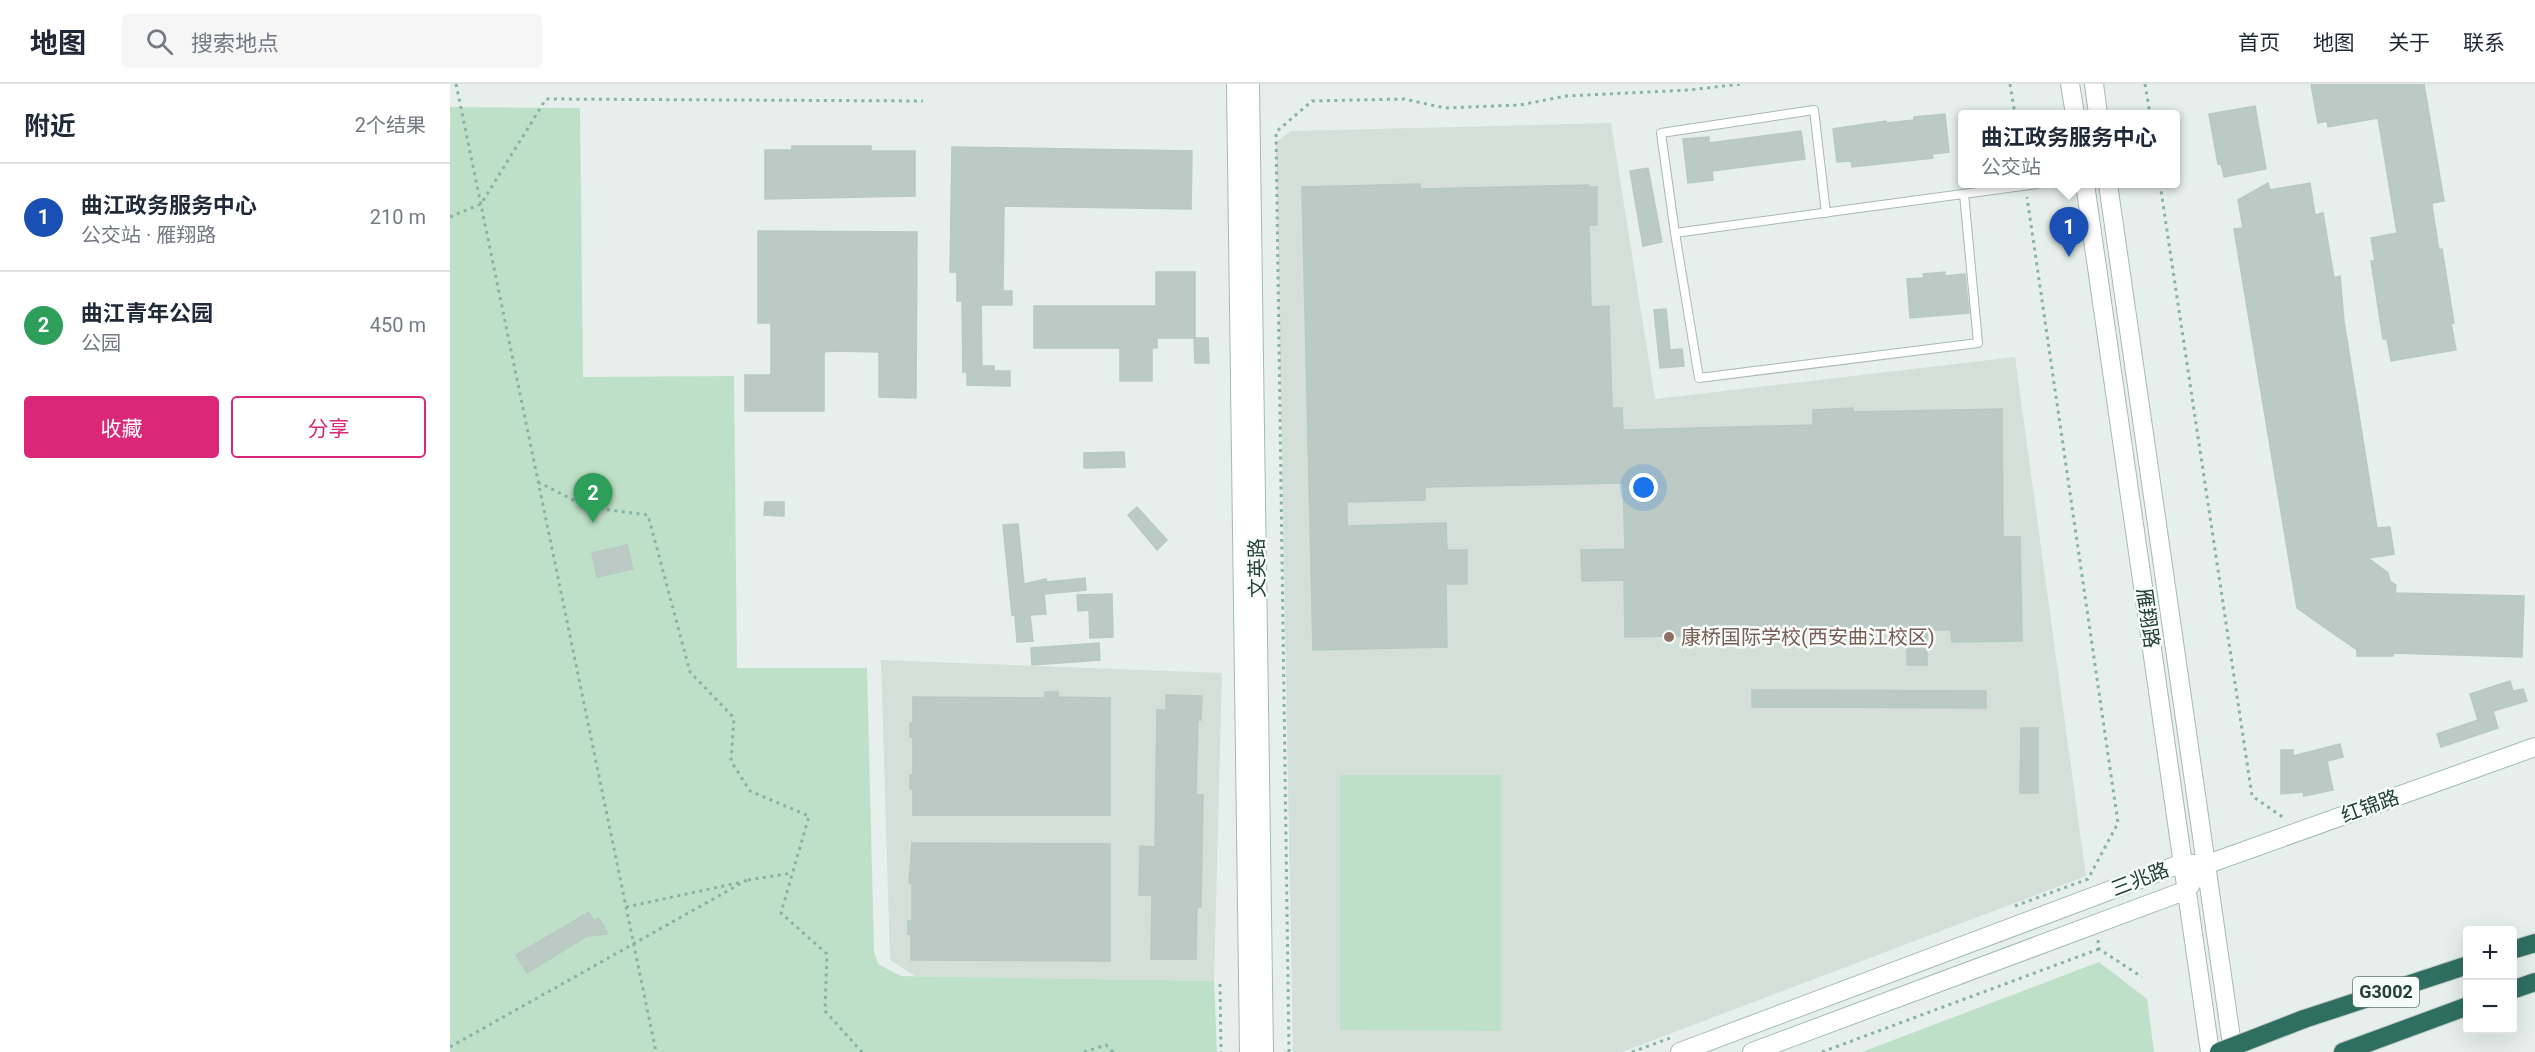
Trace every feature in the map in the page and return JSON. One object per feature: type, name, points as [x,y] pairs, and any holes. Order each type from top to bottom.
[{"type":"highway","points":[[2517,948],[2535,943]]},
{"type":"highway","name":"G3002","points":[[2218,1052],[2304,1019],[2463,967]]},
{"type":"highway","points":[[2517,988],[2535,982]]},
{"type":"highway","name":"G3002","points":[[2343,1052],[2463,1008]]},
{"type":"street","name":"文英路","points":[[1236,84],[1249,1052]]},
{"type":"street","name":"文英路","points":[[1250,84],[1264,1052]]},
{"type":"street","points":[[2070,84],[2074,110]]},
{"type":"street","points":[[2094,84],[2097,110]]},
{"type":"street","name":"雁翔路","points":[[2086,188],[2210,1052]]},
{"type":"street","name":"雁翔路","points":[[2109,188],[2233,1052]]},
{"type":"street","name":"红锦路","points":[[2205,865],[2535,747]]},
{"type":"street","name":"三兆路","points":[[1679,1044],[2183,863],[2205,865]]},
{"type":"street","name":"三兆路","points":[[1752,1052],[2187,890],[2205,865]]},
{"type":"lane","points":[[1826,213],[1814,110],[1661,133],[1699,378],[1978,343],[1964,194]]},
{"type":"lane","points":[[1675,233],[2010,188]]},
{"type":"path","points":[[456,84],[656,1052]]},
{"type":"path","points":[[1289,1052],[1276,132],[1312,101],[1404,99],[1445,108],[1509,105],[1566,96],[1690,90],[1741,84]]},
{"type":"path","points":[[2010,84],[2014,110]]},
{"type":"path","points":[[2145,84],[2149,110]]},
{"type":"path","points":[[450,217],[481,204],[546,99],[922,101]]},
{"type":"path","points":[[2010,908],[2088,879],[2118,823],[2025,188]]},
{"type":"path","points":[[2161,188],[2252,796],[2284,818],[2295,814]]},
{"type":"path","points":[[538,482],[587,507],[648,515],[690,672],[734,718],[731,761],[750,791],[809,816],[781,913],[826,954],[825,1011],[862,1052]]},
{"type":"path","points":[[626,906],[747,880],[793,873]]},
{"type":"path","points":[[450,1047],[747,880]]},
{"type":"path","points":[[1822,1052],[2099,949]]},
{"type":"path","points":[[1220,984],[1221,1052]]},
{"type":"path","points":[[1632,1052],[1679,1044]]},
{"type":"path","points":[[1084,1052],[1106,1045],[1113,1052]]},
{"type":"shaded area","name":"康桥国际学校(西安曲江校区)","points":[[1611,123],[1655,399],[2015,357],[2086,876],[1622,1052],[1293,1052],[1276,142],[1291,131]]},
{"type":"shaded area","points":[[881,660],[1222,673],[1214,981],[915,976],[890,960]]},
{"type":"green space","points":[[450,107],[580,108],[583,377],[734,376],[737,668],[867,668],[874,951],[878,964],[901,976],[1214,981],[1217,1052],[450,1052]]},
{"type":"green space","points":[[1340,775],[1501,775],[1501,1031],[1340,1030]]},
{"type":"green space","points":[[2099,962],[2147,999],[2154,1052],[1862,1052]]},
{"type":"building","points":[[2311,84],[2424,84],[2444,201],[2432,203],[2432,206],[2439,250],[2442,249],[2456,350],[2391,361],[2387,339],[2383,339],[2371,261],[2375,261],[2371,238],[2397,233],[2378,118],[2328,127],[2327,121],[2318,123]]},
{"type":"building","points":[[2255,106],[2266,169],[2224,177],[2221,163],[2218,164],[2209,114]]},
{"type":"building","points":[[1945,114],[1949,152],[1932,154],[1933,158],[1852,167],[1851,161],[1837,162],[1833,129],[1886,121],[1887,123],[1914,120],[1914,117]]},
{"type":"building","points":[[1801,131],[1805,159],[1712,171],[1713,180],[1688,183],[1683,139],[1709,137],[1709,143]]},
{"type":"building","points":[[792,146],[871,146],[871,151],[915,151],[915,196],[765,199],[765,150],[792,150]]},
{"type":"building","points":[[952,147],[1192,151],[1191,209],[1004,206],[1003,291],[1012,291],[1012,305],[981,305],[982,366],[994,366],[994,371],[1010,371],[1010,386],[967,385],[967,372],[963,372],[962,301],[957,301],[957,272],[950,272]]},
{"type":"building","points":[[1648,168],[1662,242],[1643,246],[1630,171]]},
{"type":"building","points":[[2268,183],[2270,190],[2310,183],[2315,215],[2323,213],[2334,278],[2340,276],[2344,321],[2377,528],[2390,527],[2394,554],[2368,558],[2388,573],[2390,581],[2396,585],[2395,593],[2524,596],[2522,657],[2393,653],[2393,656],[2357,656],[2357,650],[2297,608],[2234,229],[2243,228],[2238,200]]},
{"type":"building","points":[[1420,184],[1420,189],[1589,185],[1589,187],[1597,187],[1597,225],[1589,225],[1591,307],[1609,306],[1612,408],[1622,408],[1623,430],[1813,425],[1813,410],[1853,408],[1853,412],[2002,409],[2003,537],[2020,537],[2022,641],[1952,642],[1951,630],[1927,630],[1927,665],[1907,665],[1907,631],[1625,637],[1624,580],[1582,581],[1581,550],[1625,549],[1623,483],[1425,487],[1425,500],[1347,502],[1347,526],[1446,523],[1447,550],[1467,550],[1467,584],[1446,584],[1447,647],[1313,650],[1302,187]]},
{"type":"building","points":[[758,231],[917,232],[916,398],[879,397],[879,352],[834,351],[824,352],[824,411],[745,411],[745,375],[771,375],[771,323],[758,323]]},
{"type":"building","points":[[1156,272],[1195,272],[1195,338],[1208,338],[1209,363],[1195,363],[1194,338],[1157,338],[1157,348],[1152,348],[1152,381],[1120,381],[1120,348],[1034,348],[1034,306],[1156,306]]},
{"type":"building","points":[[1945,272],[1945,276],[1965,274],[1969,313],[1910,318],[1907,279],[1924,278],[1923,274]]},
{"type":"building","points":[[1666,309],[1670,350],[1682,349],[1684,366],[1660,368],[1654,310]]},
{"type":"building","points":[[1124,452],[1125,467],[1084,468],[1084,453]]},
{"type":"building","points":[[765,502],[784,502],[784,516],[764,515]]},
{"type":"building","points":[[1137,507],[1167,540],[1157,550],[1128,515]]},
{"type":"building","points":[[1018,524],[1024,584],[1046,579],[1047,582],[1085,578],[1086,590],[1044,594],[1046,614],[1030,615],[1033,641],[1017,642],[1003,525]]},
{"type":"building","points":[[627,545],[633,569],[597,577],[592,553]]},
{"type":"building","points":[[1112,594],[1113,637],[1090,638],[1089,610],[1078,611],[1077,595]]},
{"type":"building","points":[[1099,643],[1100,660],[1032,665],[1031,648]]},
{"type":"building","points":[[2510,681],[2513,691],[2523,689],[2527,701],[2493,711],[2498,728],[2441,747],[2437,734],[2478,720],[2470,694]]},
{"type":"building","points":[[1752,690],[1986,691],[1986,708],[1752,707]]},
{"type":"building","points":[[1045,692],[1058,692],[1058,697],[1110,698],[1110,815],[913,815],[913,789],[910,789],[910,775],[913,775],[913,737],[910,737],[910,723],[913,723],[913,697],[1045,698]]},
{"type":"building","points":[[1166,695],[1202,696],[1201,720],[1198,720],[1196,795],[1203,795],[1201,907],[1197,907],[1196,959],[1151,959],[1152,895],[1139,895],[1140,846],[1155,847],[1157,710],[1166,710]]},
{"type":"building","points":[[2021,728],[2038,728],[2038,793],[2020,793]]},
{"type":"building","points":[[2340,744],[2343,757],[2327,761],[2333,790],[2304,796],[2303,792],[2281,794],[2281,750],[2293,750],[2293,756]]},
{"type":"building","points":[[912,843],[1110,844],[1110,961],[911,960],[911,934],[908,934],[908,921],[912,921],[912,883],[909,883]]},
{"type":"building","points":[[589,912],[594,921],[599,918],[608,934],[587,936],[527,973],[516,955]]},
{"type":"place","name":"曲江政务服务中心","points":[[2069,257]]},
{"type":"place","name":"曲江青年公园","points":[[593,523]]},
{"type":"place","name":"康桥国际学校(西安曲江校区)","points":[[1669,637]]}]
